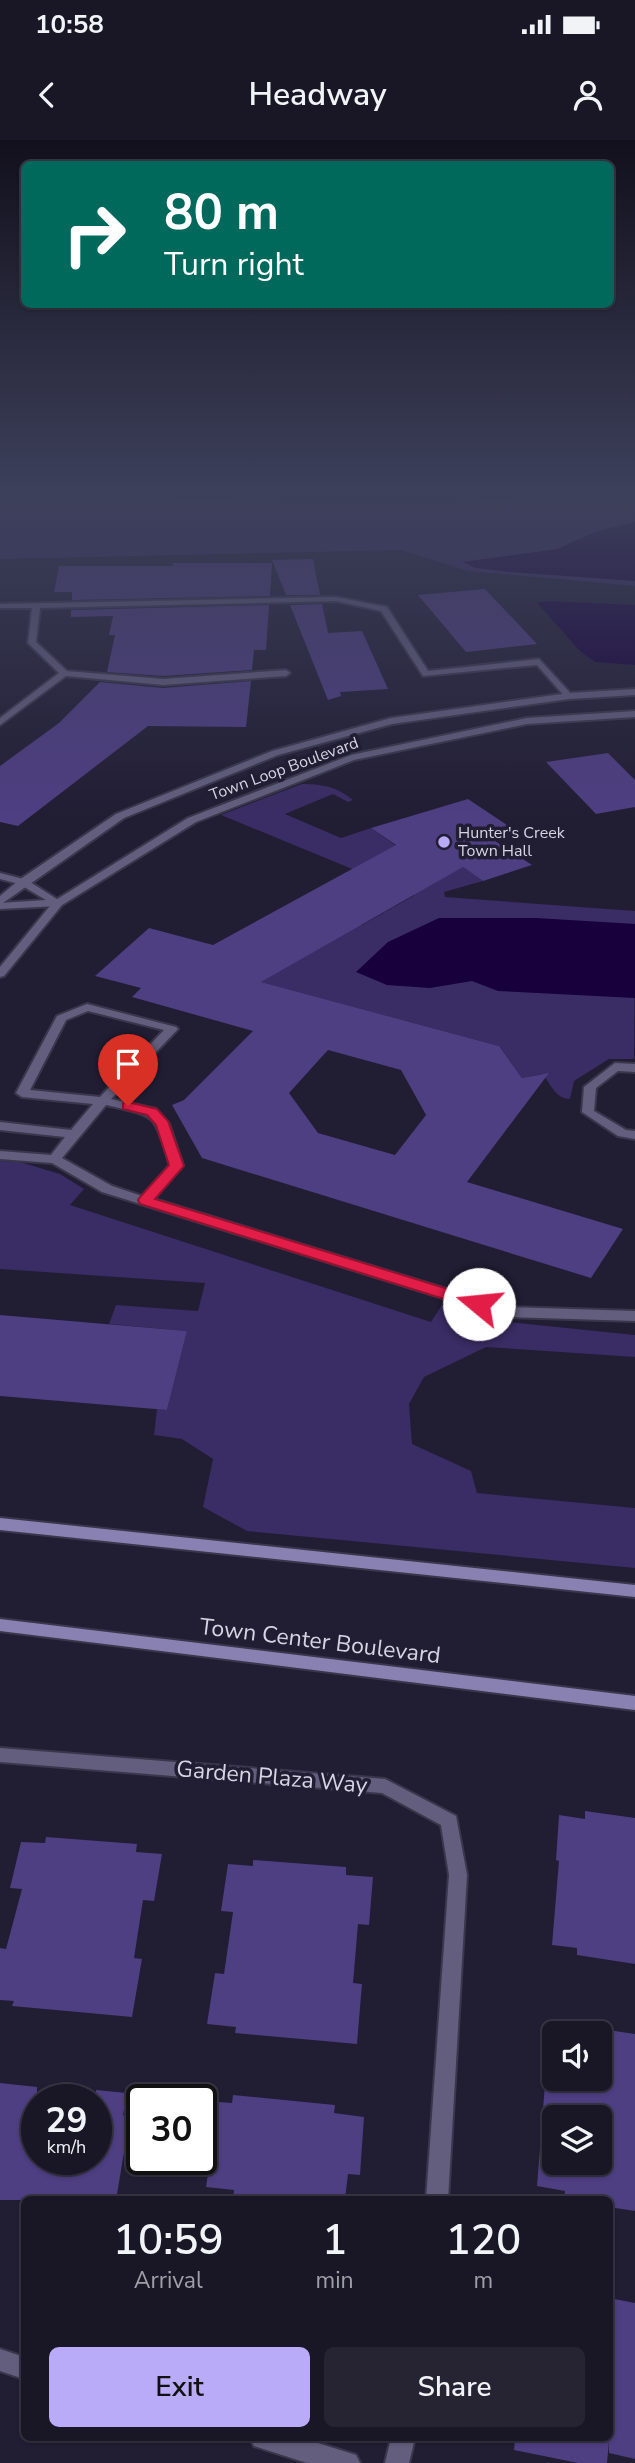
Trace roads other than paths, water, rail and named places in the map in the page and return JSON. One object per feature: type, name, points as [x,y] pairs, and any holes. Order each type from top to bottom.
[{"type":"main road","points":[[0,1524],[635,1591]]},
{"type":"main road","name":"Town Center Boulevard","points":[[0,1625],[635,1703]]},
{"type":"street","points":[[0,606],[316,599]]},
{"type":"street","points":[[338,599],[384,609],[426,674],[539,662],[569,696]]},
{"type":"street","points":[[36,605],[32,643],[64,673],[163,682],[286,673]]},
{"type":"street","points":[[0,722],[64,673]]},
{"type":"street","name":"Town Loop Boulevard","points":[[0,904],[23,882],[120,816],[275,753],[391,721],[569,696],[635,692]]},
{"type":"street","name":"Town Loop Boulevard","points":[[0,974],[58,903],[192,820],[351,758],[527,721],[635,714]]},
{"type":"street","points":[[0,876],[23,882],[58,903]]},
{"type":"street","points":[[0,904],[58,903]]},
{"type":"street","points":[[55,1159],[72,1134],[104,1101],[172,1029],[87,1007],[61,1018],[22,1093],[104,1101],[152,1112],[163,1124],[177,1166],[145,1200]]},
{"type":"street","points":[[635,1068],[615,1067],[590,1087],[588,1112],[622,1133],[635,1135]]},
{"type":"street","points":[[0,1126],[72,1134]]},
{"type":"street","points":[[0,1155],[55,1159],[107,1189],[505,1312],[635,1316]]},
{"type":"street","name":"Garden Plaza Way","points":[[0,1755],[385,1786],[450,1821],[458,1875],[437,2196]]},
{"type":"street","points":[[0,2360],[21,2367]]},
{"type":"street","points":[[272,2441],[348,2463]]},
{"type":"street","points":[[397,2463],[402,2441]]},
{"type":"place","name":"Hunter's Creek Town Hall","points":[[444,842]]}]
